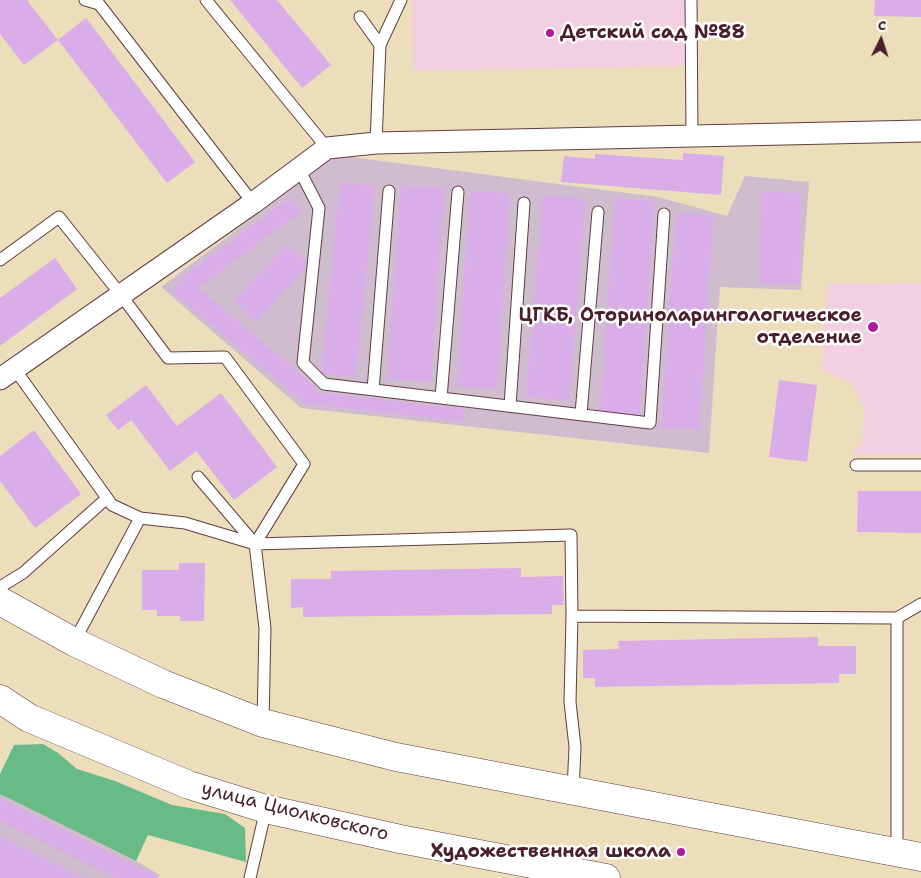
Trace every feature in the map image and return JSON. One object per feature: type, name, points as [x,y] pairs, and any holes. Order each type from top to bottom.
[{"type":"street","points":[[7,373],[253,203],[327,148],[376,143],[921,131]]},
{"type":"street","points":[[0,601],[74,642],[163,684],[263,723],[396,757],[909,855]]},
{"type":"street","name":"улица Циолковского","points":[[0,700],[29,718],[189,785],[266,809],[400,839],[606,878]]},
{"type":"lane","points":[[85,0],[99,4],[253,203]]},
{"type":"lane","points":[[206,0],[327,148]]},
{"type":"lane","points":[[376,143],[380,45],[401,0]]},
{"type":"lane","points":[[691,0],[692,136]]},
{"type":"lane","points":[[360,17],[380,45]]},
{"type":"lane","points":[[299,169],[319,208],[303,364],[324,384],[650,423],[664,214]]},
{"type":"lane","points":[[373,390],[389,190]]},
{"type":"lane","points":[[441,398],[458,192]]},
{"type":"lane","points":[[510,406],[524,203]]},
{"type":"lane","points":[[581,414],[598,212]]},
{"type":"lane","points":[[0,260],[58,217],[121,295],[168,358],[225,357],[304,464],[255,544]]},
{"type":"lane","points":[[7,373],[112,506],[140,518],[185,523],[255,544],[571,535],[570,702],[575,747],[573,791]]},
{"type":"lane","points":[[856,465],[921,465]]},
{"type":"lane","points":[[198,477],[255,544],[265,628],[263,723]]},
{"type":"lane","points":[[0,587],[23,573],[107,498]]},
{"type":"lane","points":[[74,642],[140,518]]},
{"type":"lane","points":[[572,616],[897,618],[921,604]]},
{"type":"lane","points":[[897,618],[909,855]]},
{"type":"lane","points":[[250,878],[266,809]]},
{"type":"shaded area","name":"Детский сад №88","points":[[412,0],[688,0],[689,66],[413,71]]},
{"type":"shaded area","points":[[336,155],[658,197],[727,216],[745,176],[809,182],[801,290],[720,287],[709,453],[301,408],[161,287]]},
{"type":"shaded area","name":"ЦГКБ, Оториноларингологическое отделение","points":[[921,283],[921,455],[854,455],[854,447],[862,445],[864,409],[852,383],[822,370],[827,284]]},
{"type":"shaded area","points":[[0,794],[136,861],[160,875],[158,878],[0,878]]},
{"type":"green space","points":[[43,744],[58,753],[77,769],[115,781],[172,805],[225,814],[245,828],[246,862],[148,835],[136,861],[0,794],[0,774],[14,745]]},
{"type":"building","points":[[0,0],[27,0],[58,40],[24,65],[0,34]]},
{"type":"building","points":[[230,0],[277,0],[331,65],[302,88]]},
{"type":"building","points":[[875,0],[921,0],[921,17],[874,16]]},
{"type":"building","points":[[86,18],[195,162],[167,183],[58,40]]},
{"type":"building","points":[[683,153],[724,156],[721,195],[561,182],[564,156],[595,159],[595,154],[683,160]]},
{"type":"building","points":[[340,182],[375,186],[356,377],[321,374]]},
{"type":"building","points":[[401,185],[444,188],[431,382],[387,379]]},
{"type":"building","points":[[470,191],[510,193],[497,389],[457,386]]},
{"type":"building","points":[[761,192],[801,193],[799,284],[759,283]]},
{"type":"building","points":[[543,195],[586,199],[569,401],[526,397]]},
{"type":"building","points":[[290,198],[301,212],[198,288],[317,388],[314,392],[464,409],[463,422],[304,403],[171,291],[184,276]]},
{"type":"building","points":[[615,198],[655,201],[640,415],[600,412]]},
{"type":"building","points":[[676,213],[714,215],[699,430],[661,428]]},
{"type":"building","points":[[287,244],[309,265],[256,322],[234,301]]},
{"type":"building","points":[[55,258],[77,289],[0,346],[0,298]]},
{"type":"building","points":[[779,380],[817,385],[807,462],[769,457]]},
{"type":"building","points":[[146,385],[177,426],[221,393],[277,467],[234,500],[196,451],[170,471],[131,420],[118,430],[106,415]]},
{"type":"building","points":[[34,430],[81,494],[35,528],[0,481],[0,456]]},
{"type":"building","points":[[858,491],[921,491],[921,533],[857,532]]},
{"type":"building","points":[[179,563],[205,563],[204,621],[180,621],[180,616],[157,616],[157,610],[142,610],[142,570],[179,570]]},
{"type":"building","points":[[521,568],[521,577],[563,576],[564,605],[552,605],[552,614],[303,617],[303,607],[291,608],[291,579],[331,579],[331,571]]},
{"type":"building","points":[[818,637],[818,646],[856,646],[856,674],[839,674],[839,683],[595,687],[595,678],[583,678],[583,650],[619,649],[618,641]]},
{"type":"building","points":[[0,798],[157,876],[156,878],[116,878],[0,821]]},
{"type":"building","points":[[0,836],[84,878],[0,878]]},
{"type":"place","name":"Детский сад №88","points":[[550,33]]},
{"type":"place","name":"ЦГКБ, Оториноларингологическое отделение","points":[[873,327]]},
{"type":"place","name":"Художественная школа","points":[[681,852]]}]
